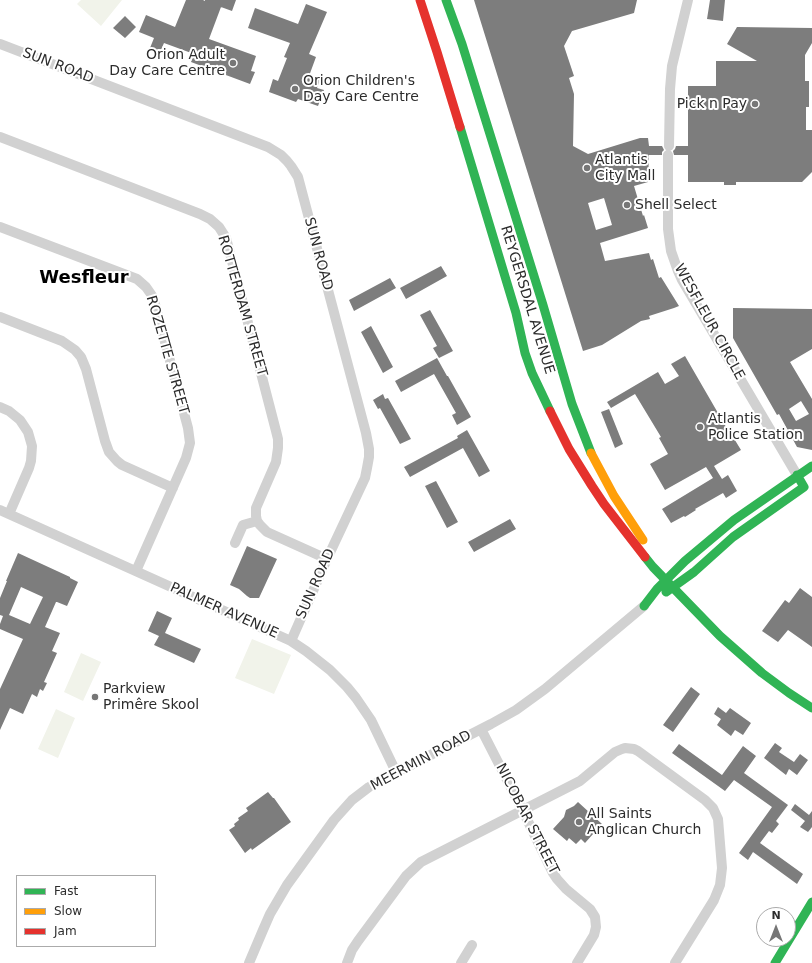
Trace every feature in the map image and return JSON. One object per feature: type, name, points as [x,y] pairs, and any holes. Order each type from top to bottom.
[{"type":"main road","name":"REYGERSDAL AVENUE","points":[[420,0],[516,313],[521,338],[532,374],[559,431],[604,504],[653,567],[669,577],[676,584],[683,596],[720,636],[762,673],[812,708]]},
{"type":"main road","name":"REYGERSDAL AVENUE","points":[[446,0],[464,51],[544,305],[565,382],[580,425],[598,466],[614,496],[635,529],[651,550]]},
{"type":"main road","points":[[669,577],[685,561],[734,520],[812,466]]},
{"type":"main road","name":"WESFLEUR CIRCLE","points":[[676,584],[694,572],[733,538],[808,485],[797,476]]},
{"type":"main road","name":"REYGERSDAL AVENUE","points":[[664,566],[669,577]]},
{"type":"main road","name":"MEERMIN ROAD","points":[[644,606],[651,596],[669,577]]},
{"type":"main road","name":"MEERMIN ROAD","points":[[644,606],[655,600],[676,584]]},
{"type":"main road","points":[[775,963],[812,902]]},
{"type":"street","name":"WESFLEUR CIRCLE","points":[[688,0],[671,72],[668,150],[668,229],[671,250],[682,280],[797,476]]},
{"type":"street","name":"SUN ROAD","points":[[0,44],[268,147],[281,156],[291,166],[298,178],[366,433],[368,449],[365,478],[326,558],[291,641]]},
{"type":"street","name":"ROTTERDAM STREET","points":[[0,137],[200,214],[210,219],[223,232],[228,245],[278,439],[276,462],[256,508],[257,521]]},
{"type":"street","name":"ROZETTE STREET","points":[[0,227],[136,280],[142,283],[150,292],[155,303],[190,436],[189,451],[136,571]]},
{"type":"street","points":[[0,317],[62,341],[75,350],[81,357],[86,370],[109,452],[122,465],[173,488]]},
{"type":"street","points":[[0,407],[9,411],[20,420],[28,432],[32,446],[29,468],[5,512]]},
{"type":"street","name":"PALMER AVENUE","points":[[5,512],[291,641],[322,663],[352,692],[371,720],[396,772]]},
{"type":"street","points":[[235,544],[243,526],[257,521],[267,532],[326,558]]},
{"type":"street","name":"MEERMIN ROAD","points":[[249,963],[279,898],[294,875],[334,820],[360,793],[396,772],[506,716],[531,700],[644,606]]},
{"type":"street","name":"NICOBAR STREET","points":[[481,729],[557,880],[590,909],[595,917],[596,927],[594,934],[577,963]]},
{"type":"street","points":[[347,963],[352,950],[406,876],[415,867],[428,858],[580,781],[615,752],[625,748],[638,751],[709,803],[718,819],[722,858],[720,885],[714,900],[675,963]]},
{"type":"street","points":[[461,963],[472,945]]},
{"type":"shaded area","points":[[81,0],[122,0],[101,26],[77,4]]},
{"type":"shaded area","points":[[252,639],[291,655],[274,694],[235,678]]},
{"type":"shaded area","points":[[81,653],[101,662],[83,701],[64,692]]},
{"type":"shaded area","points":[[56,709],[75,718],[58,758],[38,749]]},
{"type":"building","points":[[186,0],[236,0],[232,11],[221,7],[209,39],[256,56],[251,71],[255,72],[250,84],[191,62],[194,54],[164,43],[160,52],[150,48],[154,38],[139,32],[146,15],[175,27]]},
{"type":"building","name":"Atlantis City Mall","points":[[474,0],[637,0],[634,13],[572,31],[564,46],[574,76],[569,78],[574,94],[573,146],[588,154],[640,138],[648,138],[649,146],[662,146],[664,150],[662,155],[649,155],[648,182],[634,186],[648,228],[600,243],[605,261],[649,253],[651,260],[653,259],[659,278],[661,277],[679,306],[649,316],[650,319],[641,321],[602,345],[583,351]],"holes":[[[604,198],[612,225],[596,230],[588,203]]]},
{"type":"building","points":[[710,0],[725,0],[723,21],[707,19]]},
{"type":"building","points":[[306,4],[327,12],[309,54],[316,57],[309,76],[320,80],[317,88],[324,90],[318,106],[298,99],[296,102],[269,92],[273,79],[278,81],[287,58],[284,57],[290,43],[248,28],[255,8],[298,24]]},
{"type":"building","points":[[125,16],[136,27],[125,38],[113,28]]},
{"type":"building","points":[[737,27],[812,28],[812,43],[805,55],[805,81],[809,81],[809,107],[806,107],[806,130],[812,130],[812,172],[802,182],[736,182],[736,185],[724,185],[724,182],[688,182],[688,155],[674,155],[673,151],[676,146],[688,146],[688,86],[716,86],[716,61],[757,61],[727,44]]},
{"type":"building","points":[[441,266],[447,276],[406,299],[400,288]]},
{"type":"building","points":[[390,278],[396,288],[354,311],[349,300]]},
{"type":"building","points":[[733,308],[812,309],[812,349],[790,362],[812,399],[812,450],[797,447],[733,338]],"holes":[[[801,401],[809,414],[796,421],[789,409]]]},
{"type":"building","points":[[430,310],[453,351],[439,358],[433,348],[437,346],[420,315]]},
{"type":"building","points":[[371,326],[393,367],[383,373],[361,332]]},
{"type":"building","points":[[685,356],[741,450],[714,466],[722,479],[728,475],[737,491],[726,498],[723,493],[695,509],[696,510],[685,517],[684,516],[671,523],[662,509],[713,478],[706,467],[665,490],[650,464],[668,454],[659,438],[661,437],[635,394],[611,408],[607,402],[658,372],[665,384],[679,376],[671,364]]},
{"type":"building","points":[[437,358],[471,417],[457,425],[452,415],[456,413],[434,374],[401,392],[395,381]]},
{"type":"building","points":[[383,394],[385,399],[388,398],[411,439],[400,444],[380,408],[378,409],[373,400]]},
{"type":"building","points":[[609,409],[623,444],[615,448],[601,412]]},
{"type":"building","points":[[467,430],[490,471],[479,477],[463,448],[410,477],[404,467],[458,438],[457,436]]},
{"type":"building","points":[[436,481],[458,522],[447,528],[425,486]]},
{"type":"building","points":[[510,519],[516,529],[474,552],[468,542]]},
{"type":"building","points":[[247,546],[277,559],[259,598],[250,598],[239,589],[230,585]]},
{"type":"building","points":[[18,553],[78,582],[67,606],[56,602],[45,627],[60,633],[52,651],[57,653],[44,682],[47,683],[43,691],[40,689],[37,697],[32,694],[23,714],[10,708],[0,730],[0,689],[23,639],[0,629],[3,616],[0,615],[0,598]],"holes":[[[21,587],[43,597],[30,624],[9,615]]]},
{"type":"building","points":[[800,588],[812,597],[812,647],[788,630],[778,642],[762,631],[785,600],[789,603]]},
{"type":"building","points":[[157,611],[172,618],[165,633],[201,649],[194,663],[154,645],[159,636],[148,631]]},
{"type":"building","points":[[691,687],[700,694],[673,732],[663,725]]},
{"type":"building","points":[[718,707],[726,713],[730,708],[751,723],[743,735],[735,730],[731,736],[717,725],[721,719],[714,714]]},
{"type":"building","points":[[775,743],[782,748],[779,752],[794,762],[800,754],[808,760],[797,775],[789,769],[786,775],[764,758]]},
{"type":"building","points":[[679,744],[722,775],[743,746],[756,756],[744,773],[788,805],[776,821],[779,824],[772,833],[769,831],[760,843],[803,874],[797,884],[753,852],[748,860],[739,853],[772,807],[734,780],[725,791],[672,753]]},
{"type":"building","points":[[268,792],[291,822],[252,850],[251,848],[245,853],[229,830],[235,826],[234,824],[239,820],[238,818],[248,811],[246,808]]},
{"type":"building","name":"All Saints Anglican Church","points":[[578,802],[602,824],[585,843],[581,839],[576,844],[569,838],[567,841],[553,829],[564,817],[566,810]]},
{"type":"building","points":[[795,804],[809,815],[812,811],[812,827],[808,832],[800,827],[805,821],[791,810]]},
{"type":"traffic: fast","points":[[446,0],[462,44],[572,404],[591,453]]},
{"type":"traffic: fast","points":[[460,127],[516,313],[525,353],[532,373],[550,411]]},
{"type":"traffic: fast","points":[[644,606],[657,589],[685,561],[734,520],[812,466]]},
{"type":"traffic: fast","points":[[666,592],[694,572],[733,537],[804,487],[797,475]]},
{"type":"traffic: fast","points":[[645,557],[720,636],[762,673],[812,708]]},
{"type":"traffic: fast","points":[[775,963],[812,902]]},
{"type":"traffic: slow","points":[[591,453],[614,496],[643,540]]},
{"type":"traffic: jam","points":[[420,0],[460,127]]},
{"type":"traffic: jam","points":[[550,411],[569,449],[592,486],[645,557]]},
{"type":"place","name":"Orion Adult Day Care Centre","points":[[233,63]]},
{"type":"place","name":"Orion Children's Day Care Centre","points":[[295,89]]},
{"type":"place","name":"Pick n Pay","points":[[755,104]]},
{"type":"place","name":"Atlantis City Mall","points":[[587,168]]},
{"type":"place","name":"Shell Select","points":[[627,205]]},
{"type":"place","name":"Atlantis Police Station","points":[[700,427]]},
{"type":"place","name":"Parkview Primêre Skool","points":[[95,697]]},
{"type":"place","name":"All Saints Anglican Church","points":[[579,822]]},
{"type":"district","name":"Wesfleur","points":[[84,278]]}]
